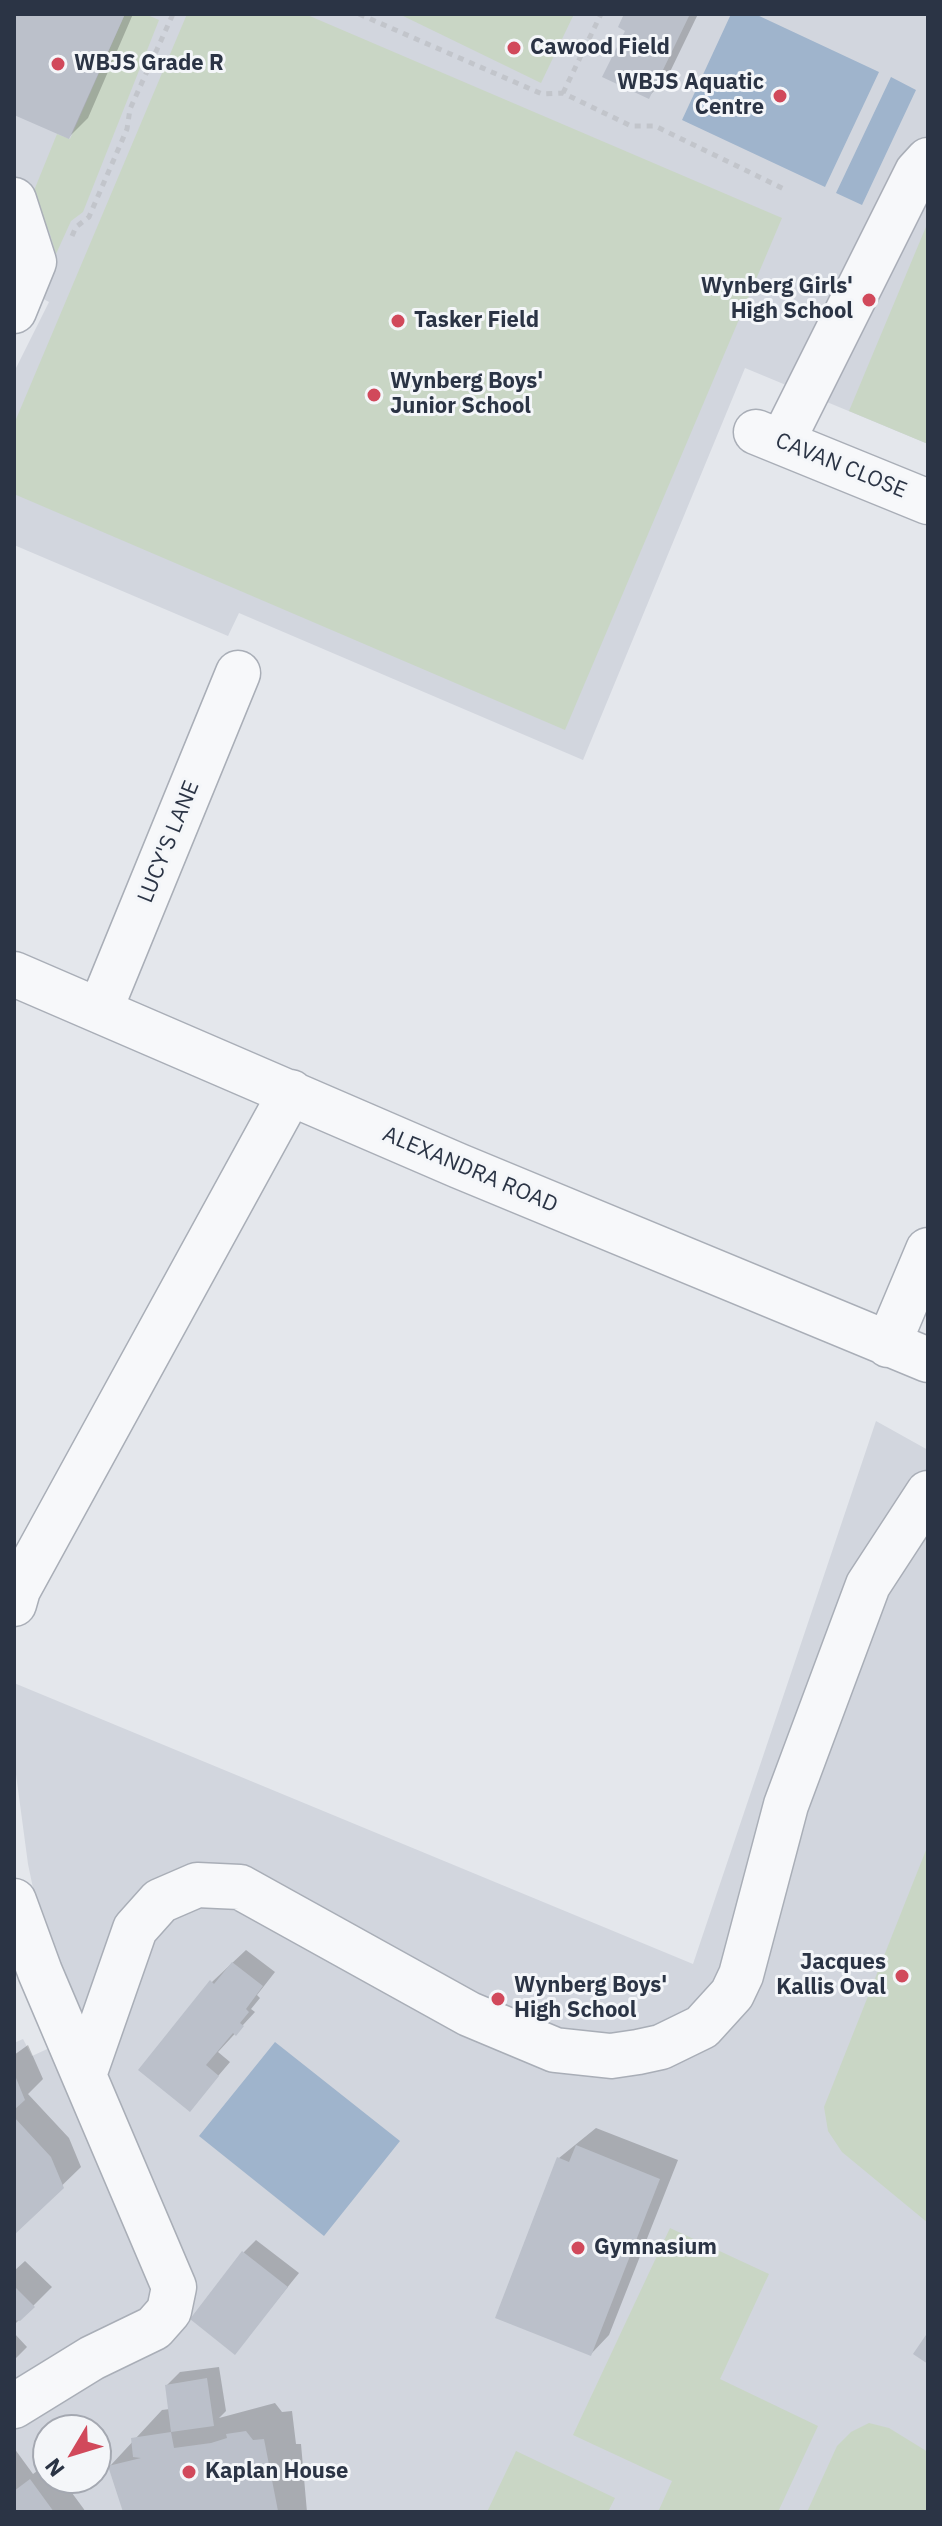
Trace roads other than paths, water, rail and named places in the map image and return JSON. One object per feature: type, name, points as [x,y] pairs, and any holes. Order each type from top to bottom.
[{"type":"street","name":"CAVAN CLOSE","points":[[928,160],[917,172],[768,436],[928,502]]},
{"type":"street","points":[[14,200],[34,262],[17,288]]},
{"type":"street","name":"LUCY'S LANE","points":[[100,1010],[238,673]]},
{"type":"street","name":"ALEXANDRA ROAD","points":[[14,974],[928,1360]]},
{"type":"street","points":[[14,1604],[18,1590],[291,1092]]},
{"type":"street","points":[[888,1345],[928,1250]]},
{"type":"street","points":[[84,2075],[135,1929],[160,1901],[197,1885],[219,1884],[250,1892],[469,2014],[555,2050],[611,2056],[638,2052],[661,2047],[702,2027],[732,1994],[741,1975],[786,1805],[868,1585],[928,1493]]},
{"type":"street","points":[[14,1901],[40,1972],[172,2275],[173,2299],[169,2311],[154,2328],[92,2358],[14,2406]]},
{"type":"water","name":"WBJS Aquatic Centre","points":[[731,14],[755,14],[879,72],[825,187],[682,120]]},
{"type":"water","points":[[891,77],[916,90],[862,205],[836,193]]},
{"type":"water","points":[[275,2042],[400,2141],[324,2236],[199,2136]]},
{"type":"place","name":"Cawood Field","points":[[514,48]]},
{"type":"place","name":"WBJS Grade R","points":[[58,64]]},
{"type":"place","name":"WBJS Aquatic Centre","points":[[780,96]]},
{"type":"place","name":"Wynberg Girls' High School","points":[[869,300]]},
{"type":"place","name":"Tasker Field","points":[[398,321]]},
{"type":"place","name":"Wynberg Boys' Junior School","points":[[374,395]]},
{"type":"place","name":"Jacques Kallis Oval","points":[[902,1976]]},
{"type":"place","name":"Wynberg Boys' High School","points":[[498,1999]]},
{"type":"place","name":"Gymnasium","points":[[578,2248]]},
{"type":"place","name":"Kaplan House","points":[[189,2472]]}]
